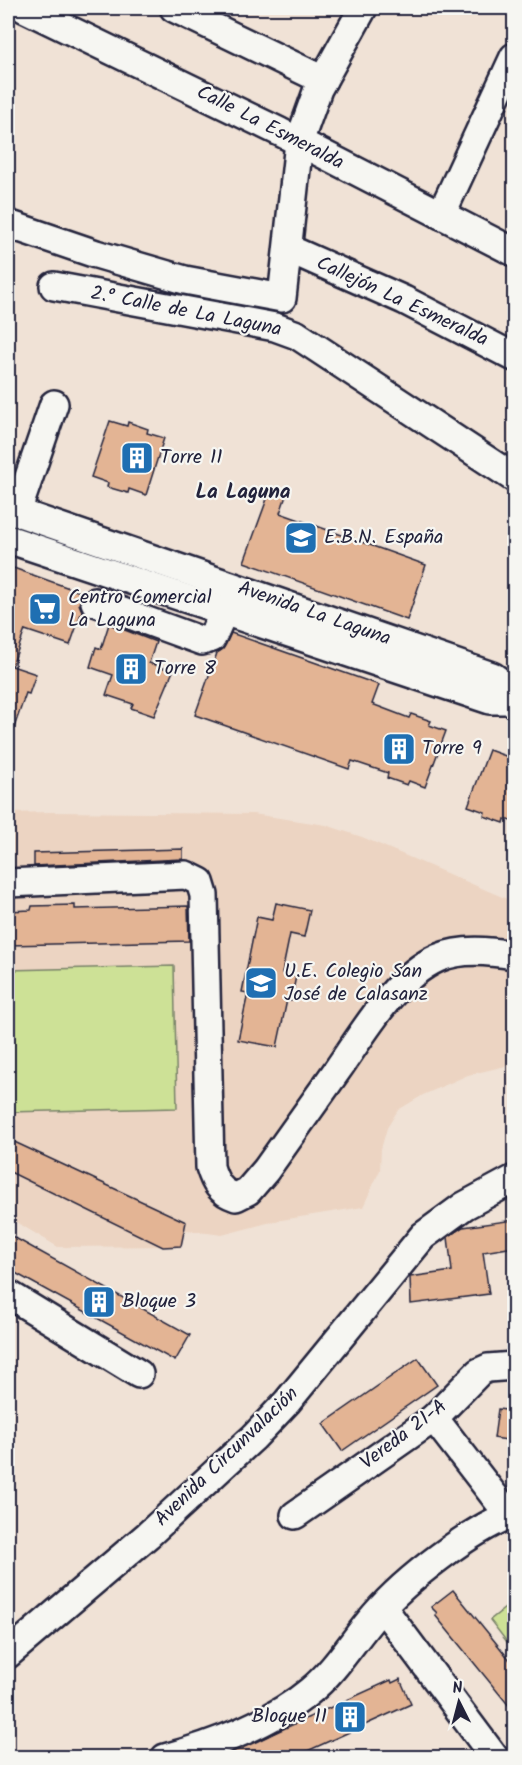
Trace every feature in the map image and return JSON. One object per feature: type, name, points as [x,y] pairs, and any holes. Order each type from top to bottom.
[{"type":"street","points":[[8,17],[12,8]]},
{"type":"street","name":"Calle La Esmeralda","points":[[24,8],[299,142],[514,252]]},
{"type":"street","points":[[174,8],[323,80]]},
{"type":"street","points":[[289,249],[299,142],[307,116],[323,80],[363,8]]},
{"type":"street","points":[[441,215],[514,57]]},
{"type":"street","name":"2.° Calle de La Laguna","points":[[8,224],[96,254],[185,280],[282,298],[289,249]]},
{"type":"street","name":"Callejón La Esmeralda","points":[[289,249],[405,300],[514,357]]},
{"type":"street","name":"2.° Calle de La Laguna","points":[[54,286],[275,327],[297,335],[465,448],[514,478]]},
{"type":"street","points":[[12,510],[54,404]]},
{"type":"street","name":"Avenida La Laguna","points":[[12,510],[492,676],[514,692]]},
{"type":"street","name":"Avenida La Laguna","points":[[8,539],[490,700],[514,700]]},
{"type":"street","points":[[95,602],[202,641],[212,638],[224,611]]},
{"type":"street","points":[[8,882],[186,875],[200,882],[204,895],[210,1167],[214,1181],[225,1193],[236,1197],[248,1191],[266,1170],[388,999],[420,969],[438,958],[462,952],[487,951],[514,955]]},
{"type":"street","name":"Avenida Circunvalación","points":[[8,1654],[148,1535],[254,1437],[287,1402],[423,1236],[464,1206],[514,1179]]},
{"type":"street","points":[[8,1294],[139,1374]]},
{"type":"street","name":"Vereda 21-A","points":[[296,1515],[434,1418],[479,1372],[488,1368],[514,1366]]},
{"type":"street","points":[[165,1758],[230,1736],[290,1707],[312,1690],[382,1608],[414,1578],[482,1528],[512,1514],[434,1418]]},
{"type":"street","points":[[382,1608],[495,1758]]},
{"type":"shaded area","name":"U.E. Colegio San José de Calasanz","points":[[8,813],[253,814],[326,825],[362,837],[514,902],[514,1064],[468,1075],[423,1095],[398,1110],[387,1128],[381,1149],[380,1170],[363,1207],[275,1221],[222,1235],[185,1230],[181,1246],[58,1247],[8,1217]]},
{"type":"green space","points":[[174,966],[177,1108],[8,1112],[8,970]]},
{"type":"green space","points":[[514,1601],[514,1651],[490,1620]]},
{"type":"building","name":"Torre 11","points":[[110,421],[127,426],[128,422],[148,429],[147,433],[164,438],[146,495],[129,489],[128,493],[107,487],[108,483],[91,477]]},
{"type":"building","name":"E.B.N. España","points":[[271,488],[287,493],[280,513],[426,565],[407,620],[244,562]]},
{"type":"building","name":"Centro Comercial La Laguna","points":[[8,566],[83,593],[79,604],[82,611],[70,645],[25,630],[12,666],[36,674],[29,694],[26,693],[10,739],[8,739]]},
{"type":"building","name":"Torre 8","points":[[109,624],[156,642],[149,663],[173,671],[154,716],[131,708],[133,704],[106,695],[113,675],[90,667],[96,647],[101,649]]},
{"type":"building","points":[[231,633],[379,685],[372,704],[409,718],[411,714],[431,721],[429,725],[446,731],[425,787],[409,781],[407,785],[387,778],[388,773],[352,761],[349,769],[195,715],[217,653],[223,649]]},
{"type":"building","points":[[489,750],[514,759],[514,822],[505,819],[504,823],[484,816],[485,812],[468,806]]},
{"type":"building","points":[[183,849],[183,859],[34,866],[34,853]]},
{"type":"building","points":[[276,903],[310,910],[304,937],[290,934],[282,973],[296,976],[291,1001],[287,1000],[277,1047],[238,1040],[248,993],[242,992],[257,917],[272,920]]},
{"type":"building","points":[[75,905],[75,909],[188,906],[189,941],[8,945],[8,911],[31,910],[32,906]]},
{"type":"building","points":[[8,1139],[186,1222],[181,1246],[163,1247],[8,1171]]},
{"type":"building","points":[[514,1220],[514,1247],[483,1252],[489,1294],[411,1304],[410,1277],[452,1271],[448,1237],[463,1227]]},
{"type":"building","name":"Bloque 3","points":[[8,1234],[190,1335],[175,1361],[8,1269]]},
{"type":"building","points":[[418,1358],[437,1385],[342,1451],[323,1424]]},
{"type":"building","points":[[498,1409],[514,1411],[514,1441],[494,1438]]},
{"type":"building","points":[[453,1590],[514,1665],[514,1712],[435,1615],[437,1613],[431,1607]]},
{"type":"building","name":"Bloque 11","points":[[400,1679],[411,1704],[292,1758],[219,1758],[391,1680],[392,1683]]},
{"type":"place","name":"Torre 11","points":[[137,458]]},
{"type":"place","name":"E.B.N. España","points":[[301,538]]},
{"type":"place","name":"Centro Comercial La Laguna","points":[[45,609]]},
{"type":"place","name":"Torre 8","points":[[131,669]]},
{"type":"place","name":"Torre 9","points":[[399,749]]},
{"type":"place","name":"U.E. Colegio San José de Calasanz","points":[[261,983]]},
{"type":"place","name":"Bloque 3","points":[[99,1302]]},
{"type":"place","name":"Bloque 11","points":[[350,1717]]},
{"type":"district","name":"La Laguna","points":[[243,492]]}]
